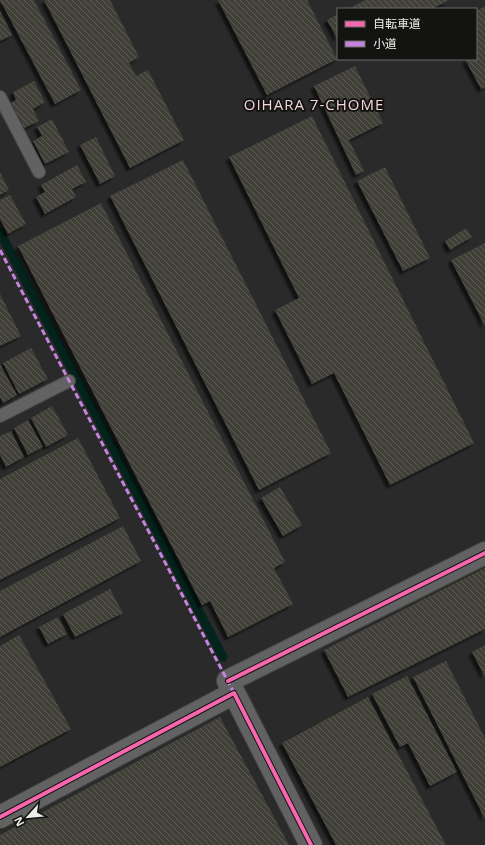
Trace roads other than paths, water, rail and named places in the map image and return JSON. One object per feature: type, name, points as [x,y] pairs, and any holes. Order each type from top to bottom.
[{"type":"street","points":[[228,681],[485,553]]},
{"type":"street","points":[[0,817],[234,694],[311,845]]},
{"type":"lane","points":[[0,97],[39,172]]},
{"type":"lane","points":[[0,416],[69,381]]},
{"type":"waterway","points":[[0,232],[223,657]]},
{"type":"district","name":"OIHARA 7-CHOME","points":[[314,104]]}]
